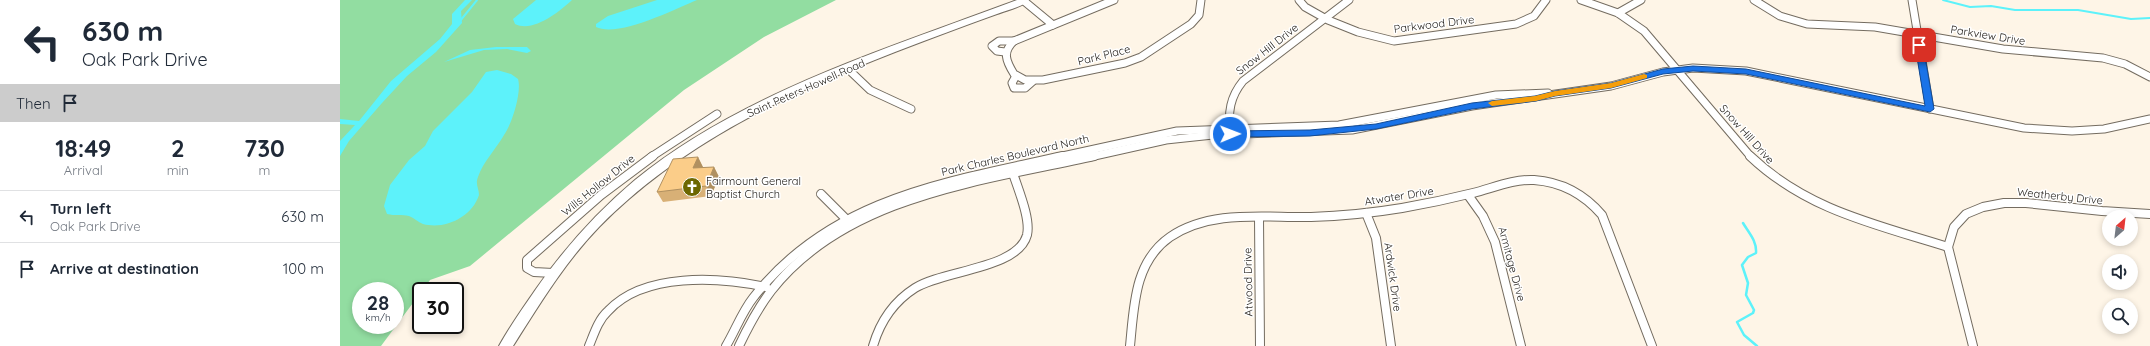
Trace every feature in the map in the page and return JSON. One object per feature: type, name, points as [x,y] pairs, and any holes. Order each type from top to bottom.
[{"type":"main road","name":"Saint Peters Howell Road","points":[[506,346],[553,273],[595,224],[649,174],[695,142],[760,106],[848,69],[1024,0]]},
{"type":"street","points":[[1024,0],[1053,25]]},
{"type":"street","name":"Park Place","points":[[1114,0],[1014,41],[1006,48],[1005,52],[1016,76],[1033,81],[1125,63],[1141,57],[1191,24],[1199,14],[1200,0]]},
{"type":"street","name":"Parkwood Drive","points":[[1299,0],[1305,8],[1325,18],[1375,38],[1406,40],[1526,21],[1538,13],[1546,0]]},
{"type":"street","name":"Snow Hill Drive","points":[[1230,131],[1231,100],[1235,90],[1243,81],[1349,0]]},
{"type":"street","name":"Snow Hill Drive","points":[[1581,0],[1618,13],[1644,31],[1748,154],[1768,174],[1836,212],[1948,247]]},
{"type":"street","points":[[1618,13],[1641,0]]},
{"type":"street","name":"Parkview Drive","points":[[1754,0],[1780,16],[1807,24],[1858,25],[1917,33],[2020,52],[2103,58],[2125,64],[2150,77]]},
{"type":"street","points":[[1912,0],[1930,109]]},
{"type":"street","name":"Park Place","points":[[1005,52],[997,51],[992,46],[999,41],[1014,41]]},
{"type":"street","name":"Park Charles Boulevard North","points":[[726,346],[744,312],[762,286],[804,246],[848,221],[913,198],[1012,170],[1150,143],[1230,131],[1310,133],[1472,106],[1536,98],[1555,93],[1611,86],[1677,70],[1709,68],[1746,71],[2008,125],[2062,131],[2111,129],[2150,119]]},
{"type":"street","points":[[848,69],[873,92],[898,101],[911,109]]},
{"type":"street","name":"Park Place","points":[[1016,76],[1012,83],[1014,88],[1017,89],[1028,87],[1033,81]]},
{"type":"street","name":"Wills Hollow Drive","points":[[553,273],[534,272],[527,268],[527,260],[601,195],[638,167],[717,114]]},
{"type":"street","points":[[873,346],[879,325],[902,297],[914,289],[940,277],[998,262],[1008,257],[1024,243],[1027,235],[1027,224],[1012,170]]},
{"type":"street","name":"Atwater Drive","points":[[1130,346],[1139,278],[1148,258],[1158,247],[1183,229],[1200,223],[1233,217],[1311,217],[1366,213],[1468,195],[1521,180],[1534,180],[1563,186],[1586,198],[1602,215],[1608,227],[1652,346]]},
{"type":"street","points":[[821,194],[848,221]]},
{"type":"street","name":"Armitage Drive","points":[[1468,195],[1483,216],[1495,242],[1521,346]]},
{"type":"street","name":"Weatherby Drive","points":[[1948,247],[1949,237],[1958,221],[1978,208],[1991,205],[2023,202],[2099,212],[2150,214]]},
{"type":"street","name":"Ardwick Drive","points":[[1366,213],[1376,238],[1391,346]]},
{"type":"street","name":"Atwood Drive","points":[[1259,217],[1260,346]]},
{"type":"street","name":"Park Charles Boulevard North","points":[[739,346],[755,314],[772,288],[809,253],[848,221]]},
{"type":"street","points":[[1948,247],[1974,346]]},
{"type":"street","points":[[589,346],[598,326],[609,310],[624,297],[641,288],[706,280],[735,281],[772,288]]},
{"type":"green space","points":[[340,0],[836,0],[764,37],[684,90],[470,266],[430,280],[429,282],[412,282],[412,304],[404,315],[404,282],[352,282],[352,334],[390,334],[381,346],[340,346]]},
{"type":"water","points":[[465,0],[472,0],[461,11],[462,23],[436,52],[407,76],[382,103],[349,141],[340,156],[340,141],[355,125],[340,124],[340,119],[359,121],[391,81],[440,39],[452,24],[452,14]]},
{"type":"water","points":[[536,0],[572,0],[553,15],[538,24],[522,26],[515,24],[513,19]]},
{"type":"water","points":[[657,0],[697,0],[632,26],[618,29],[596,27],[596,24],[608,16]]},
{"type":"water","points":[[496,47],[527,47],[531,51],[527,53],[507,49],[484,50],[444,62],[470,50]]},
{"type":"water","points":[[497,70],[511,74],[518,79],[519,92],[513,116],[507,130],[480,171],[477,182],[479,195],[470,210],[457,220],[440,225],[423,224],[406,215],[387,214],[384,206],[390,185],[409,160],[425,146],[433,131],[472,92],[486,72]]},
{"type":"building","points":[[698,157],[693,168],[714,167],[706,186],[657,192],[673,159]]},
{"type":"waterway","points":[[460,21],[477,0]]},
{"type":"waterway","points":[[1943,0],[1970,7],[1991,6],[2015,10],[2078,10],[2131,19],[2150,18]]},
{"type":"waterway","points":[[1743,223],[1752,237],[1756,249],[1756,253],[1748,257],[1742,265],[1748,283],[1746,295],[1754,310],[1753,313],[1737,322],[1744,335],[1757,346]]},
{"type":"slow traffic","points":[[1492,103],[1536,98],[1555,93],[1611,86],[1644,77]]},
{"type":"place","name":"Fairmount General Baptist Church","points":[[692,187]]},
{"type":"route","points":[[1230,134],[1310,133],[1352,130],[1409,120],[1472,106],[1611,86],[1663,72],[1693,68],[1746,71],[1930,109],[1919,45]]}]
